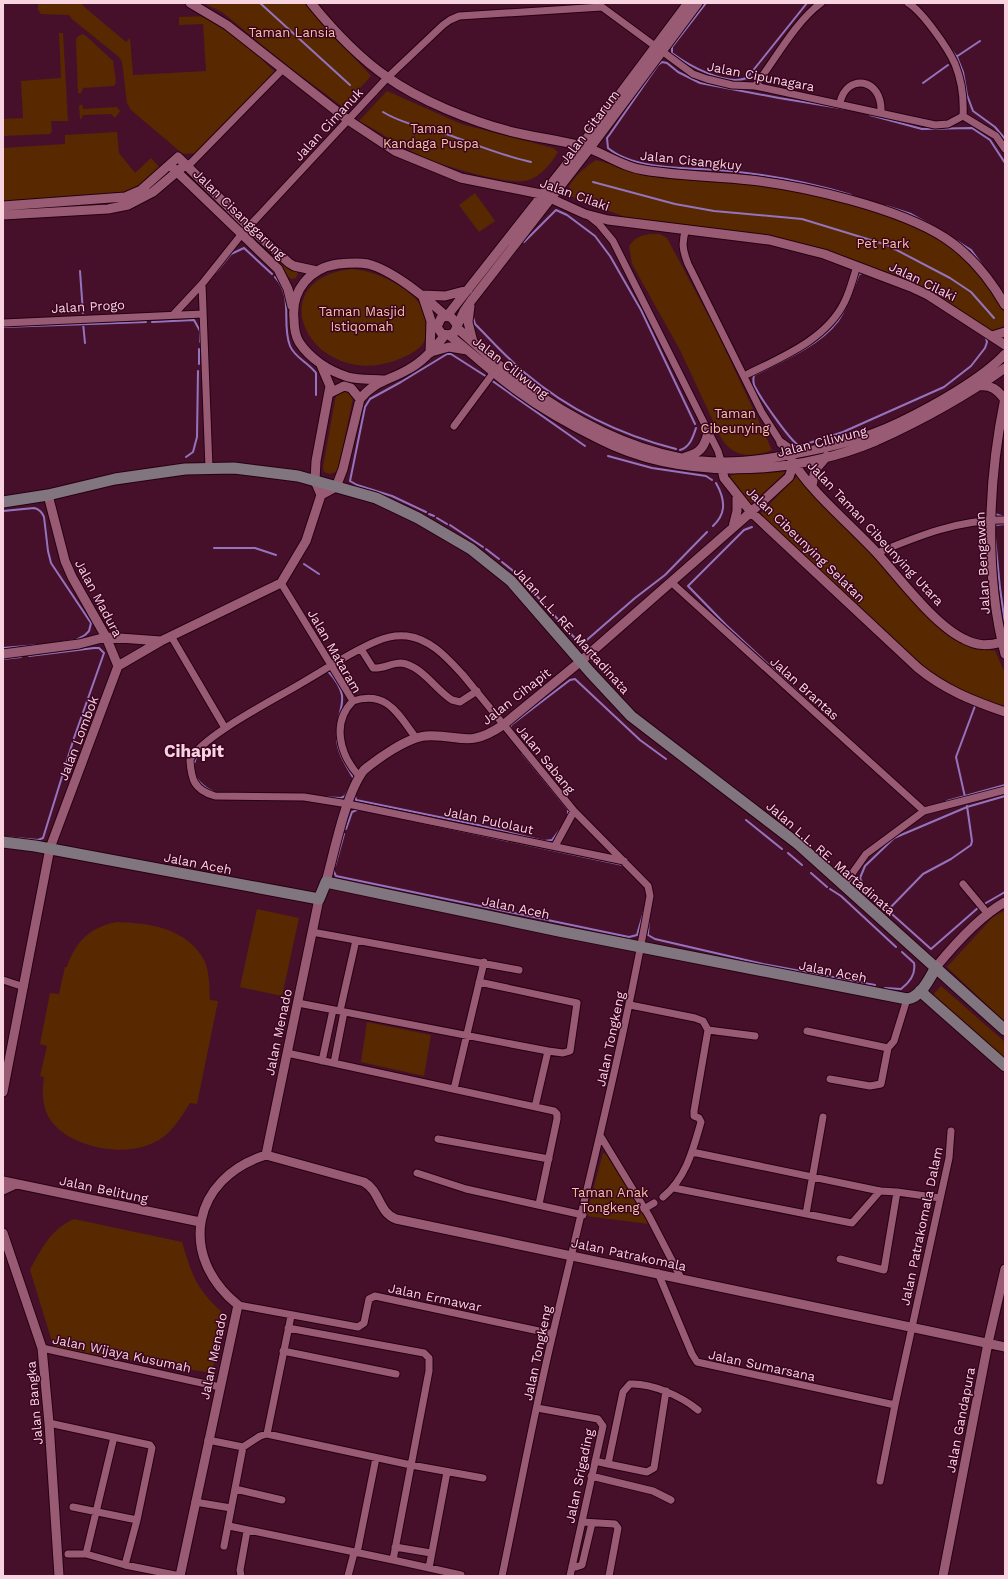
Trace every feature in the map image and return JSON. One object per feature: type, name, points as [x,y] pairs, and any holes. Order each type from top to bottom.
[{"type":"main road","name":"Jalan L.L. RE. Martadinata","points":[[3,502],[48,495],[115,479],[185,469],[209,468],[252,470],[292,475],[376,498],[396,507],[471,549],[511,580],[625,710],[644,727],[793,840],[1005,1030]]},
{"type":"main road","name":"Jalan Aceh","points":[[3,842],[50,848],[319,899]]},
{"type":"main road","name":"Jalan Aceh","points":[[326,882],[907,999]]},
{"type":"main road","points":[[319,899],[326,882]]},
{"type":"main road","points":[[907,999],[913,998],[920,991],[936,967]]},
{"type":"main road","points":[[920,991],[1005,1066]]},
{"type":"street","name":"Jalan Cilaki","points":[[190,3],[227,25],[282,70],[348,120],[396,151],[427,165],[461,178],[551,197],[585,214],[608,220],[769,240],[824,254],[911,287],[940,301],[1005,346]]},
{"type":"street","name":"Jalan Cisangkuy","points":[[311,3],[333,30],[387,78],[420,96],[483,123],[509,131],[590,148],[643,170],[726,177],[776,184],[827,195],[892,214],[945,238],[971,259],[987,277],[1005,305]]},
{"type":"street","name":"Jalan Citarum","points":[[457,326],[471,301],[590,148],[688,3]]},
{"type":"street","name":"Jalan Citarum","points":[[446,316],[468,290],[541,194],[659,47],[698,3]]},
{"type":"street","points":[[755,86],[800,23],[821,3]]},
{"type":"street","points":[[908,3],[918,11],[955,64],[964,102],[963,116],[996,136],[1005,149]]},
{"type":"street","name":"Jalan Cimanuk","points":[[202,284],[249,226],[387,78],[450,20],[471,15],[602,7],[659,47]]},
{"type":"street","name":"Jalan Cipunagara","points":[[659,47],[681,66],[707,79],[732,85],[755,86],[840,103],[935,125],[948,124],[963,116]]},
{"type":"street","points":[[3,206],[77,206],[108,209],[128,205],[153,192],[187,165],[282,70]]},
{"type":"street","points":[[840,103],[844,92],[850,86],[856,84],[870,85],[876,89],[880,96],[881,113]]},
{"type":"street","name":"Jalan Cisanggarung","points":[[293,309],[283,276],[278,269],[241,235],[170,164],[178,157],[249,226],[294,266],[317,271]]},
{"type":"street","points":[[3,215],[77,206],[117,199],[134,194],[170,164]]},
{"type":"street","name":"Jalan Cibeunying Selatan","points":[[585,214],[599,224],[613,241],[718,451],[724,478],[738,497],[751,512],[934,681],[972,701],[1005,712]]},
{"type":"street","name":"Jalan Taman Cibeunying Utara","points":[[686,229],[682,240],[682,250],[762,413],[781,443],[812,486],[877,553],[924,606],[963,639],[986,646],[1002,642]]},
{"type":"street","points":[[118,666],[161,641],[281,583],[306,541],[322,495],[336,487],[343,469],[360,399],[365,392],[384,380],[411,368],[430,353],[447,335],[454,333],[457,326],[452,318],[446,316],[421,296],[384,271],[368,264],[351,262],[332,265],[317,271],[306,279],[297,292],[293,309],[294,326],[299,341],[321,365],[330,386],[330,393],[316,461],[315,481],[322,495]]},
{"type":"street","points":[[283,276],[291,274],[294,266]]},
{"type":"street","points":[[744,376],[804,344],[823,330],[836,317],[844,304],[857,266]]},
{"type":"street","points":[[202,284],[209,468]]},
{"type":"street","points":[[174,314],[202,284]]},
{"type":"street","points":[[421,296],[445,296],[468,290]]},
{"type":"street","points":[[421,296],[431,321],[430,353]]},
{"type":"street","points":[[430,353],[451,347],[472,347],[468,322],[471,301]]},
{"type":"street","name":"Jalan Progo","points":[[3,323],[174,314],[203,314]]},
{"type":"street","points":[[446,316],[439,321],[437,327],[440,332],[447,335]]},
{"type":"street","name":"Jalan Ciliwung","points":[[457,326],[472,347],[494,372],[515,390],[614,436],[682,458],[721,465]]},
{"type":"street","points":[[992,336],[1005,332]]},
{"type":"street","name":"Jalan Ciliwung","points":[[447,335],[472,347],[521,383],[551,408],[600,440],[628,451],[682,465],[721,465],[758,468],[855,441],[911,421],[989,369],[1005,353]]},
{"type":"street","points":[[1005,346],[1005,353]]},
{"type":"street","points":[[321,365],[349,377],[384,380]]},
{"type":"street","name":"Jalan Ciliwung","points":[[792,459],[828,456],[874,441],[976,387],[1005,368]]},
{"type":"street","points":[[454,426],[494,372]]},
{"type":"street","points":[[330,393],[344,386],[351,388],[360,399]]},
{"type":"street","points":[[976,387],[990,386],[997,390],[1005,399]]},
{"type":"street","name":"Jalan Bengawan","points":[[1005,399],[996,448],[990,519],[994,581],[1005,654]]},
{"type":"street","points":[[682,458],[700,451],[704,447],[708,433]]},
{"type":"street","points":[[781,443],[796,450],[813,452]]},
{"type":"street","points":[[812,486],[818,465],[828,456]]},
{"type":"street","name":"Jalan Cihapit","points":[[326,882],[348,804],[359,776],[370,764],[416,738],[426,736],[468,740],[490,733],[503,724],[581,661],[789,478],[792,459]]},
{"type":"street","name":"Jalan Madura","points":[[48,495],[65,562],[75,583],[106,636],[118,666]]},
{"type":"street","points":[[733,527],[737,511],[738,497]]},
{"type":"street","points":[[877,553],[932,532],[959,524],[990,519],[1005,520]]},
{"type":"street","name":"Jalan Brantas","points":[[671,582],[924,812]]},
{"type":"street","name":"Jalan Mataram","points":[[281,583],[353,701],[347,707],[342,720],[340,742],[345,757],[359,776]]},
{"type":"street","points":[[3,654],[79,644],[106,636],[161,641]]},
{"type":"street","points":[[171,636],[226,728]]},
{"type":"street","name":"Jalan Sabang","points":[[226,728],[361,649],[387,637],[408,636],[420,640],[444,654],[477,691],[574,811],[648,886],[650,890],[641,946]]},
{"type":"street","points":[[361,649],[373,668],[384,667],[389,664],[401,663],[409,665],[452,700],[460,702],[477,691]]},
{"type":"street","name":"Jalan Lombok","points":[[3,1092],[50,848],[118,666]]},
{"type":"street","points":[[353,701],[362,698],[382,699],[394,709],[416,738]]},
{"type":"street","name":"Jalan Pulolaut","points":[[226,728],[198,749],[190,760],[193,780],[201,791],[215,796],[304,797],[348,804],[555,846],[624,862]]},
{"type":"street","points":[[844,885],[866,854],[924,812],[1005,790]]},
{"type":"street","points":[[555,846],[574,811]]},
{"type":"street","points":[[963,884],[983,908]]},
{"type":"street","name":"Jalan Menado","points":[[180,1576],[238,1305],[220,1289],[207,1269],[201,1246],[200,1222],[211,1196],[220,1184],[242,1166],[266,1155],[319,899]]},
{"type":"street","points":[[936,967],[983,908],[1005,902]]},
{"type":"street","points":[[312,932],[484,962],[519,970]]},
{"type":"street","points":[[322,1061],[339,1011],[356,940]]},
{"type":"street","name":"Jalan Tongkeng","points":[[502,1576],[552,1334],[601,1137],[630,1005],[641,946]]},
{"type":"street","points":[[454,1089],[484,962]]},
{"type":"street","points":[[3,980],[24,987]]},
{"type":"street","points":[[298,1003],[548,1051],[563,1053],[570,1052],[578,1006],[577,1003],[479,982]]},
{"type":"street","points":[[830,1079],[870,1086],[881,1084],[888,1048],[894,1041],[907,999]]},
{"type":"street","points":[[630,1005],[695,1018],[703,1021],[708,1030],[694,1111],[694,1116],[699,1118],[701,1122],[684,1172],[674,1188],[663,1197]]},
{"type":"street","points":[[334,1063],[339,1011]]},
{"type":"street","points":[[708,1030],[755,1036]]},
{"type":"street","points":[[807,1031],[888,1048]]},
{"type":"street","points":[[535,1107],[548,1051]]},
{"type":"street","points":[[288,1053],[554,1111],[557,1114],[539,1204]]},
{"type":"street","points":[[806,1214],[822,1116]]},
{"type":"street","name":"Jalan Patrakomala Dalam","points":[[912,1326],[949,1158],[952,1140],[951,1131]]},
{"type":"street","points":[[601,1137],[644,1209],[681,1278]]},
{"type":"street","points":[[438,1138],[549,1159]]},
{"type":"street","points":[[692,1152],[880,1191],[940,1198]]},
{"type":"street","name":"Jalan Patrakomala","points":[[266,1155],[364,1182],[373,1188],[382,1207],[391,1217],[912,1326],[1005,1347]]},
{"type":"street","points":[[418,1173],[466,1189],[583,1214]]},
{"type":"street","name":"Jalan Belitung","points":[[3,1181],[200,1222]]},
{"type":"street","points":[[3,1190],[16,1184]]},
{"type":"street","points":[[674,1188],[852,1223],[880,1191]]},
{"type":"street","points":[[840,1259],[879,1270],[884,1270],[886,1267],[897,1192]]},
{"type":"street","points":[[644,1209],[654,1203]]},
{"type":"street","name":"Jalan Bangka","points":[[3,1233],[42,1348],[49,1423],[59,1576]]},
{"type":"street","name":"Jalan Gandapura","points":[[943,1576],[988,1343],[1005,1269]]},
{"type":"street","name":"Jalan Sumarsana","points":[[658,1273],[692,1354],[697,1362],[895,1405]]},
{"type":"street","name":"Jalan Ermawar","points":[[238,1305],[291,1316],[358,1327],[364,1323],[369,1299],[376,1296],[552,1334]]},
{"type":"street","points":[[267,1434],[291,1316]]},
{"type":"street","points":[[880,1481],[912,1326]]},
{"type":"street","points":[[288,1328],[427,1355],[429,1371],[393,1560]]},
{"type":"street","name":"Jalan Wijaya Kusumah","points":[[42,1348],[220,1386]]},
{"type":"street","points":[[284,1351],[396,1374]]},
{"type":"street","points":[[608,1464],[625,1387],[632,1384],[666,1391],[687,1401],[698,1410]]},
{"type":"street","points":[[595,1461],[647,1472],[654,1468],[666,1391]]},
{"type":"street","name":"Jalan Srigading","points":[[537,1408],[598,1419],[601,1421],[602,1429],[570,1576]]},
{"type":"street","points":[[49,1423],[150,1445],[152,1448],[137,1520],[125,1565]]},
{"type":"street","points":[[208,1440],[243,1446],[260,1436],[267,1434],[376,1458],[484,1478]]},
{"type":"street","points":[[86,1554],[114,1437]]},
{"type":"street","points":[[224,1546],[243,1446]]},
{"type":"street","points":[[348,1576],[355,1553],[376,1458]]},
{"type":"street","points":[[429,1568],[446,1472]]},
{"type":"street","points":[[592,1476],[653,1491],[671,1500]]},
{"type":"street","points":[[235,1489],[282,1500]]},
{"type":"street","points":[[195,1502],[231,1508]]},
{"type":"street","points":[[72,1507],[137,1520]]},
{"type":"street","points":[[582,1522],[614,1524],[618,1528],[610,1576]]},
{"type":"street","points":[[572,1566],[576,1567],[582,1565],[592,1523]]},
{"type":"street","points":[[229,1526],[461,1575]]},
{"type":"street","points":[[241,1576],[240,1570],[247,1531]]},
{"type":"street","points":[[395,1547],[431,1553]]},
{"type":"street","points":[[68,1554],[86,1554],[125,1565],[180,1576]]},
{"type":"green space","points":[[38,3],[84,3],[82,5],[126,42],[130,38],[133,75],[206,71],[203,24],[179,25],[179,17],[210,16],[249,47],[275,72],[197,153],[183,154],[131,110],[127,103],[122,62],[119,57],[69,15],[41,14],[38,10]]},
{"type":"green space","name":"Taman Lansia","points":[[204,3],[304,3],[371,76],[343,107],[288,66],[222,12]]},
{"type":"green space","points":[[59,33],[63,33],[68,121],[51,121],[52,131],[50,134],[3,136],[3,119],[23,118],[21,81],[61,78]]},
{"type":"green space","points":[[82,34],[85,35],[113,61],[116,82],[114,86],[83,88],[81,93],[78,93],[76,41],[77,37]]},
{"type":"green space","name":"Taman Kandaga Puspa","points":[[387,91],[461,124],[553,148],[558,152],[540,174],[524,181],[503,180],[489,177],[432,161],[407,149],[359,121]]},
{"type":"green space","points":[[82,104],[83,109],[117,107],[120,111],[115,118],[111,114],[83,115],[81,120],[79,106]]},
{"type":"green space","points":[[117,132],[119,153],[135,173],[151,158],[161,169],[138,191],[3,203],[3,148],[65,144],[65,135]]},
{"type":"green space","name":"Pet Park","points":[[596,160],[642,173],[784,187],[839,200],[889,215],[937,234],[971,258],[1005,309],[1005,324],[1000,329],[991,332],[928,290],[858,265],[714,231],[625,217],[570,196],[568,193],[571,183],[583,170]]},
{"type":"green space","points":[[475,193],[495,221],[479,232],[459,205]]},
{"type":"green space","name":"Taman Cibeunying","points":[[651,234],[660,234],[667,238],[717,332],[772,450],[756,455],[742,454],[730,448],[720,436],[680,350],[632,264],[629,246],[632,242],[639,237]]},
{"type":"green space","points":[[259,242],[264,242],[298,273],[296,278],[291,279],[257,247]]},
{"type":"green space","name":"Taman Masjid Istiqomah","points":[[351,269],[362,270],[387,279],[411,294],[420,304],[426,314],[428,332],[424,342],[418,349],[404,357],[372,365],[345,362],[323,350],[308,333],[302,313],[306,294],[322,278]]},
{"type":"green space","points":[[341,391],[348,392],[353,398],[338,471],[330,474],[324,472],[323,467],[336,395]]},
{"type":"green space","points":[[786,472],[749,506],[730,478],[731,475],[740,473]]},
{"type":"green space","points":[[798,475],[802,475],[919,605],[978,648],[995,651],[1005,673],[1005,709],[975,699],[936,678],[758,516]]},
{"type":"green space","points":[[257,909],[299,918],[282,996],[240,987]]},
{"type":"green space","points":[[1005,910],[1005,1022],[947,967],[992,918]]},
{"type":"green space","points":[[117,922],[142,924],[166,929],[188,941],[197,949],[206,965],[209,980],[210,1000],[218,1001],[197,1104],[190,1103],[183,1115],[170,1131],[159,1140],[141,1147],[126,1149],[96,1147],[67,1135],[56,1127],[46,1111],[43,1097],[44,1077],[40,1076],[47,1046],[40,1044],[50,993],[59,994],[65,967],[67,967],[74,950],[79,943],[91,932],[107,924]]},
{"type":"green space","points":[[941,986],[1005,1042],[1005,1061],[932,996]]},
{"type":"green space","points":[[367,1022],[431,1035],[424,1076],[361,1062]]},
{"type":"green space","name":"Taman Anak Tongkeng","points":[[603,1153],[606,1154],[649,1224],[586,1216]]},
{"type":"green space","points":[[74,1219],[182,1242],[196,1281],[206,1296],[222,1312],[212,1373],[54,1348],[30,1270],[43,1247],[53,1234],[66,1223]]},
{"type":"waterway","points":[[260,3],[350,85]]},
{"type":"waterway","points":[[706,3],[672,47],[672,53],[698,69],[719,77],[738,80],[747,78],[807,3]]},
{"type":"waterway","points":[[956,57],[980,41]]},
{"type":"waterway","points":[[949,47],[957,57],[963,72],[967,95],[973,111],[995,127],[1005,139]]},
{"type":"waterway","points":[[846,109],[700,83],[678,72],[667,63],[662,62],[658,65],[607,138],[608,148],[620,156],[650,165],[760,175],[806,183],[851,195]]},
{"type":"waterway","points":[[923,83],[948,65]]},
{"type":"waterway","points":[[383,112],[407,123],[531,162]]},
{"type":"waterway","points":[[870,115],[922,129],[972,128],[990,140],[1005,163]]},
{"type":"waterway","points":[[593,182],[675,204],[714,211],[802,219],[887,245],[950,278],[971,292],[994,318]]},
{"type":"waterway","points":[[886,206],[911,214],[938,229]]},
{"type":"waterway","points":[[524,242],[556,210],[567,215],[595,236],[610,256],[641,310],[695,424]]},
{"type":"waterway","points":[[957,241],[971,250],[982,265]]},
{"type":"waterway","points":[[510,258],[519,246]]},
{"type":"waterway","points":[[216,272],[231,254],[244,248],[272,274]]},
{"type":"waterway","points":[[80,271],[83,313]]},
{"type":"waterway","points":[[491,282],[499,272]]},
{"type":"waterway","points":[[866,272],[880,276],[913,290],[963,318],[986,338],[987,342],[985,348],[971,366],[944,387],[843,432],[803,445],[798,445],[781,426],[762,398],[754,385],[754,375],[799,352],[821,338],[830,330],[843,312],[859,274],[866,272]]},
{"type":"waterway","points":[[275,277],[281,285],[286,302],[287,328],[290,346],[295,354],[316,373],[316,395]]},
{"type":"waterway","points":[[473,317],[475,324],[512,361],[559,399],[596,420],[616,429],[676,449]]},
{"type":"waterway","points":[[152,322],[194,320],[200,331],[200,342]]},
{"type":"waterway","points":[[3,327],[146,322]]},
{"type":"waterway","points":[[83,323],[85,343]]},
{"type":"waterway","points":[[199,349],[199,364]]},
{"type":"waterway","points":[[426,512],[392,496],[357,485],[350,481],[365,407],[370,399],[447,354],[451,354],[487,377]]},
{"type":"waterway","points":[[186,457],[193,452],[197,437],[198,371]]},
{"type":"waterway","points":[[491,380],[585,446]]},
{"type":"waterway","points":[[680,450],[689,444],[696,428]]},
{"type":"waterway","points":[[608,456],[652,468],[706,476],[712,480]]},
{"type":"waterway","points":[[713,526],[721,516],[723,506],[723,500],[716,483]]},
{"type":"waterway","points":[[3,511],[34,508],[41,512],[44,517],[51,563],[91,623],[89,631],[85,635],[76,640],[56,643]]},
{"type":"waterway","points":[[429,514],[434,516]]},
{"type":"waterway","points":[[995,514],[1004,517]]},
{"type":"waterway","points":[[437,518],[447,524]]},
{"type":"waterway","points":[[995,525],[1005,524]]},
{"type":"waterway","points":[[450,525],[483,547]]},
{"type":"waterway","points":[[752,527],[744,530],[688,586],[726,625],[816,709]]},
{"type":"waterway","points":[[502,562],[517,574],[581,645],[635,598],[665,575],[707,532]]},
{"type":"waterway","points":[[995,537],[1005,624]]},
{"type":"waterway","points":[[214,548],[255,548],[276,555]]},
{"type":"waterway","points":[[486,549],[499,559]]},
{"type":"waterway","points":[[304,564],[319,574]]},
{"type":"waterway","points":[[3,648],[39,645]]},
{"type":"waterway","points":[[5,837],[38,840],[43,838],[74,738],[104,653],[99,648],[94,648],[29,656]]},
{"type":"waterway","points":[[3,659],[21,657]]},
{"type":"waterway","points":[[328,671],[341,690],[342,704],[337,727],[337,743],[343,759],[354,779],[345,796],[341,798],[215,793],[198,780],[194,766],[199,752],[213,739],[230,726],[323,672],[328,671]]},
{"type":"waterway","points":[[510,729],[511,725],[570,680],[575,679],[640,740],[666,759]]},
{"type":"waterway","points":[[965,797],[956,757],[975,706]]},
{"type":"waterway","points":[[522,753],[568,809],[568,816]]},
{"type":"waterway","points":[[947,801],[1005,785]]},
{"type":"waterway","points":[[355,796],[356,800],[478,825],[544,841],[552,840],[562,827]]},
{"type":"waterway","points":[[1005,796],[967,807],[894,838],[865,866],[860,878],[865,890],[931,949],[979,907],[1005,892]]},
{"type":"waterway","points":[[888,910],[923,874],[951,859],[971,845],[972,841],[967,806]]},
{"type":"waterway","points":[[346,829],[352,812],[359,809]]},
{"type":"waterway","points":[[410,820],[623,865]]},
{"type":"waterway","points":[[746,820],[782,849]]},
{"type":"waterway","points":[[335,866],[344,834]]},
{"type":"waterway","points":[[788,853],[802,865]]},
{"type":"waterway","points":[[333,870],[336,876],[629,937],[637,935],[644,911]]},
{"type":"waterway","points":[[811,873],[827,887]]},
{"type":"waterway","points":[[830,889],[841,896],[896,947]]},
{"type":"waterway","points":[[649,918],[648,935],[655,939],[763,964],[875,985]]},
{"type":"waterway","points":[[885,988],[901,989],[907,984],[913,974],[914,963],[902,952]]},
{"type":"district","name":"Cihapit","points":[[194,751]]}]
